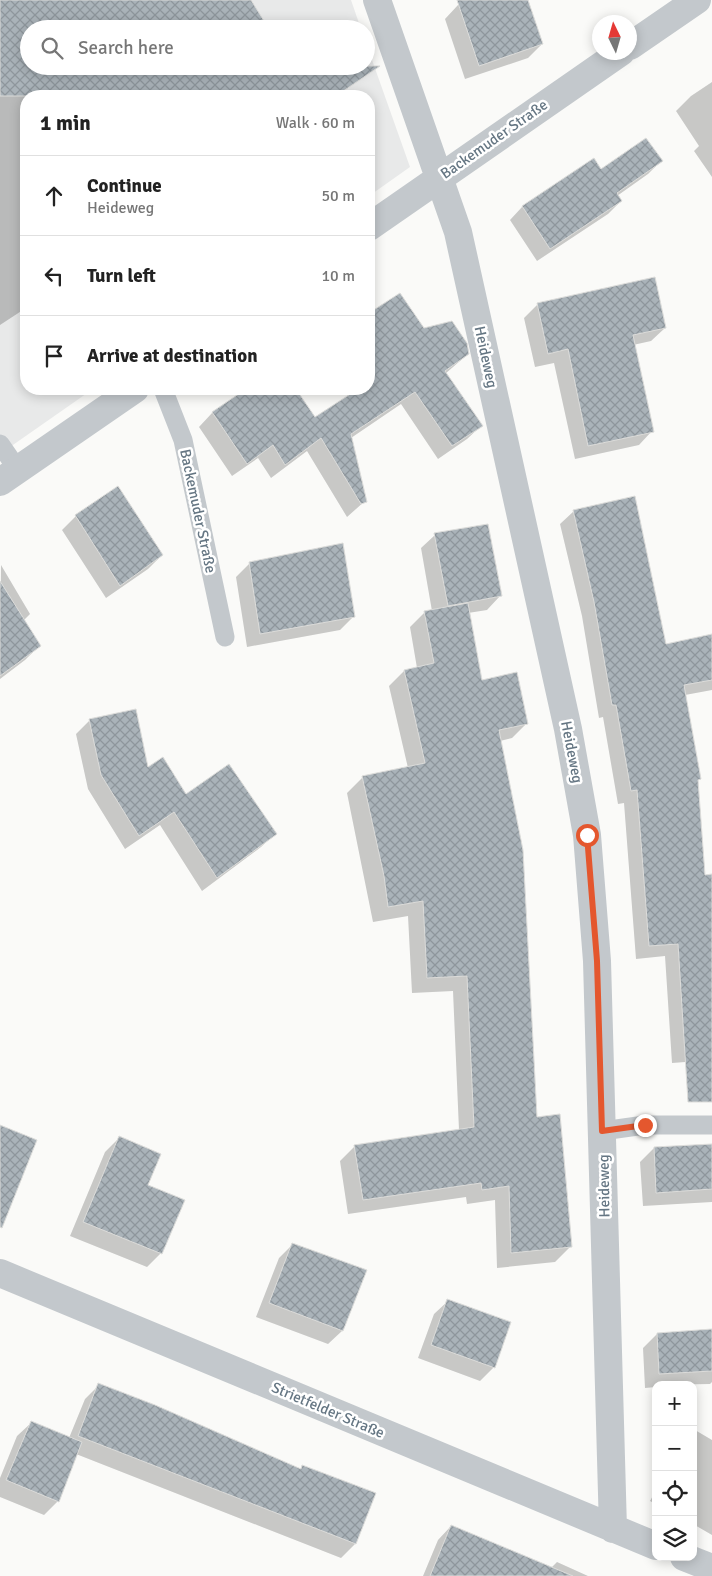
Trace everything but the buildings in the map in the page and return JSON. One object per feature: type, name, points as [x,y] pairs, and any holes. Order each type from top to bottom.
[{"type":"street","name":"Heideweg","points":[[377,0],[458,232],[568,729],[587,835],[597,961],[612,1529]]},
{"type":"street","points":[[637,41],[697,0]]},
{"type":"street","name":"Backemuder Straße","points":[[375,223],[609,60]]},
{"type":"street","points":[[9,476],[126,395]]},
{"type":"street","name":"Strietfelder Straße","points":[[0,1273],[652,1544]]},
{"type":"street","points":[[694,1561],[712,1568]]},
{"type":"lane","name":"Backemuder Straße","points":[[165,395],[183,440],[225,636]]},
{"type":"lane","points":[[0,444],[9,476]]},
{"type":"lane","points":[[602,1131],[645,1125],[712,1125]]},
{"type":"shaded area","points":[[0,0],[351,0],[358,20],[20,20],[20,75],[375,75],[375,68],[410,167],[375,192],[375,90],[20,90],[20,395],[84,395],[0,454]]},
{"type":"route","points":[[587,835],[597,961],[602,1131],[645,1125]]}]
